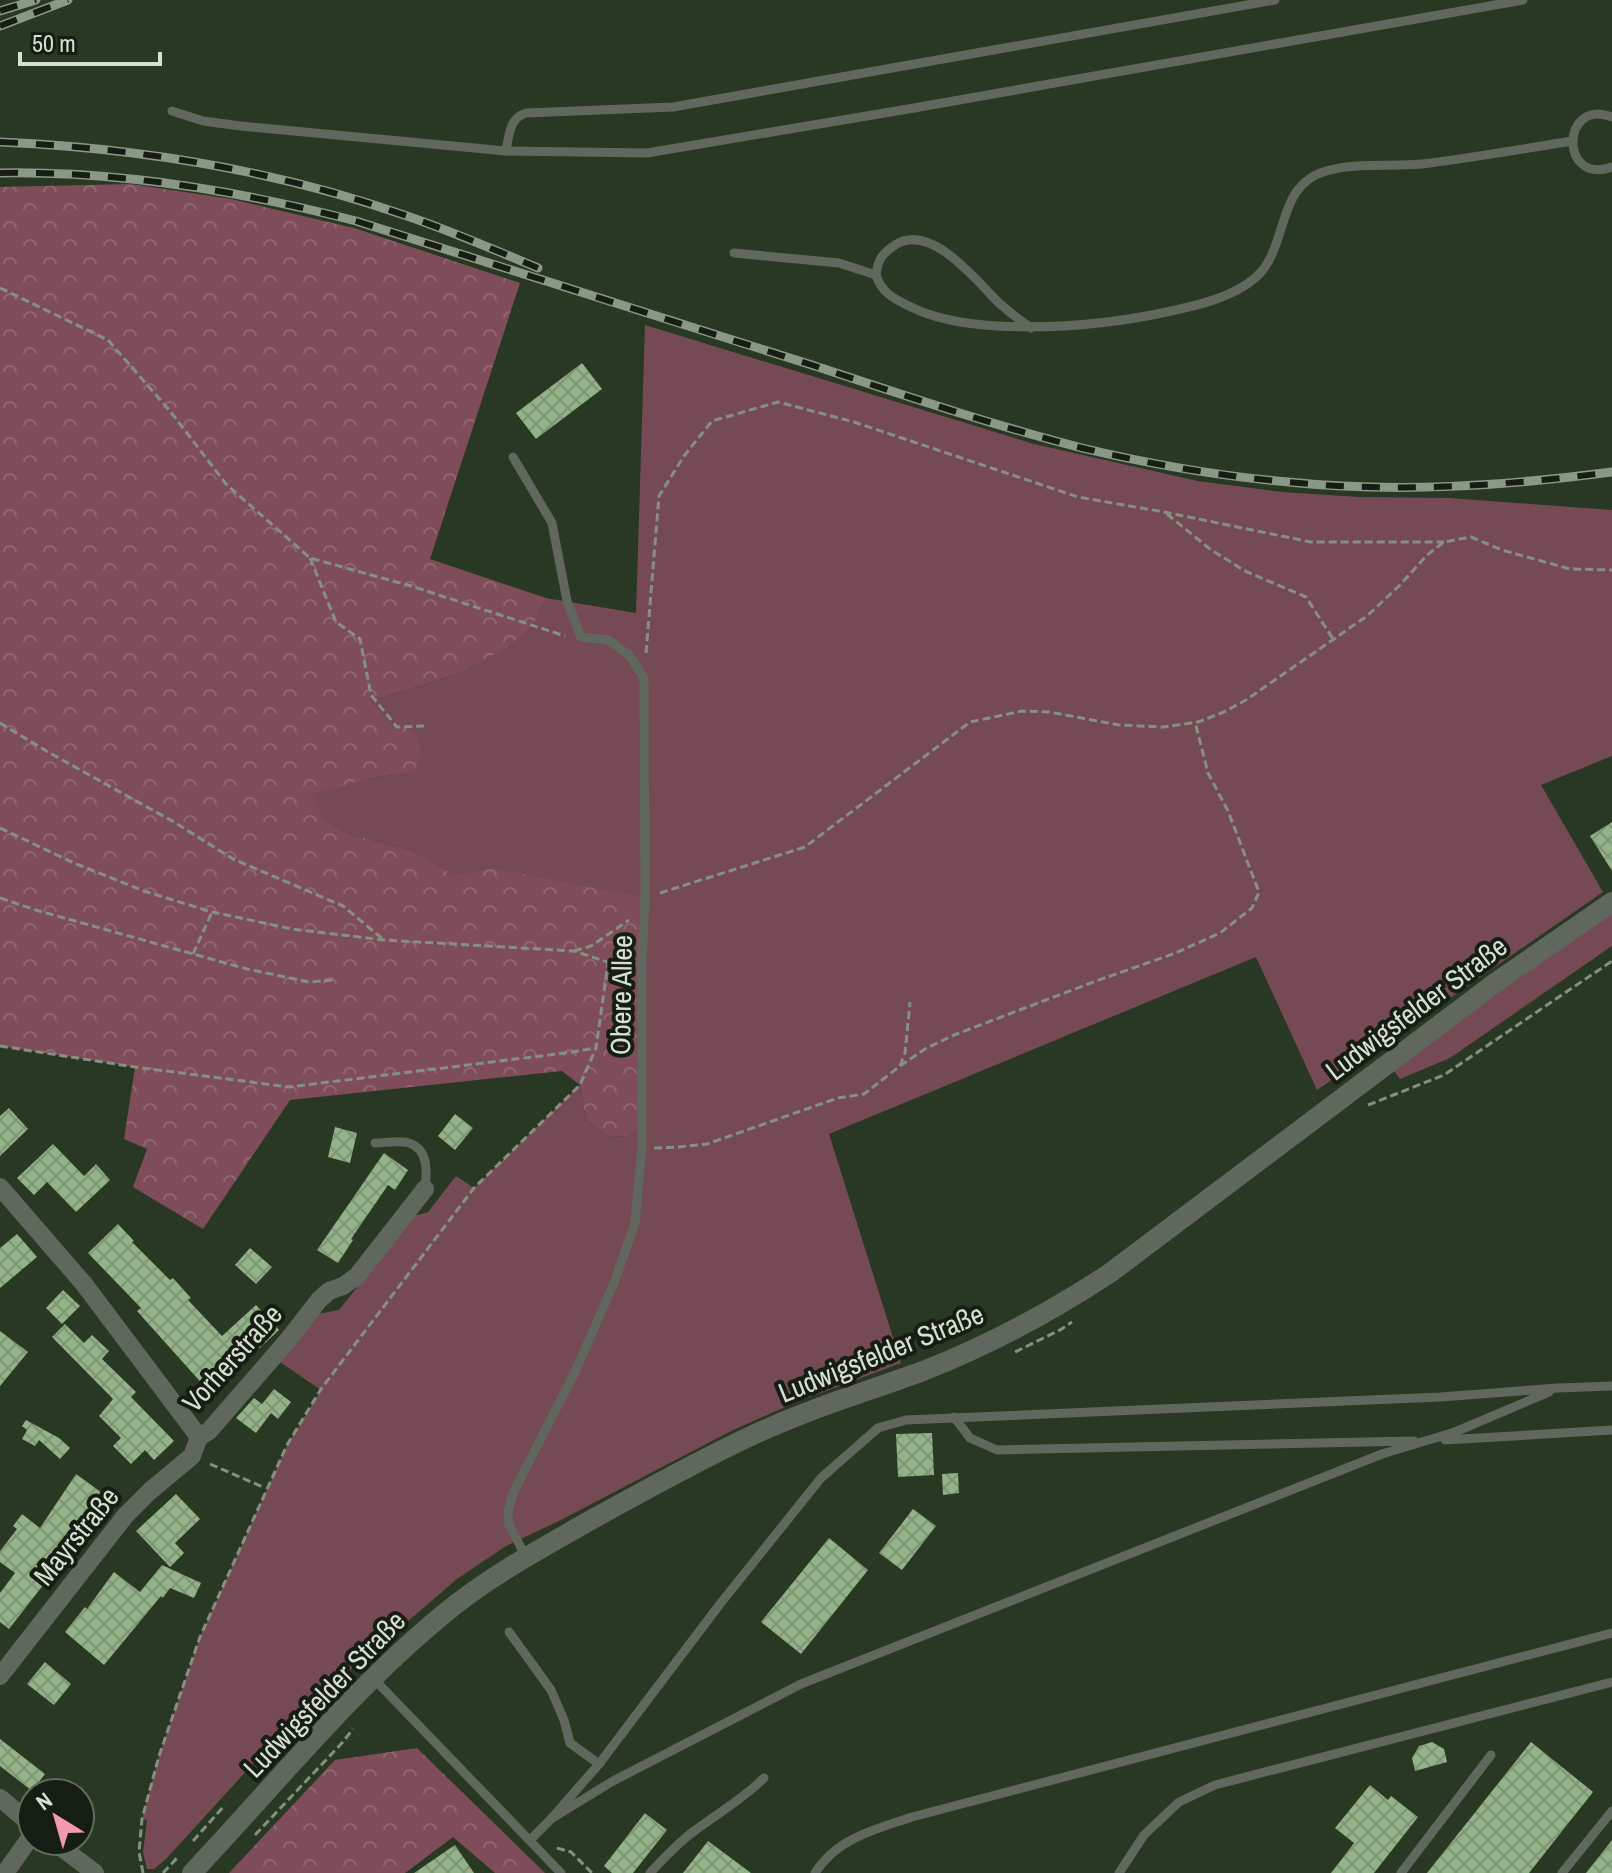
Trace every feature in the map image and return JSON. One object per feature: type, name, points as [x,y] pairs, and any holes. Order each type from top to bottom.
[{"type":"street","name":"Ludwigsfelder Straße","points":[[192,1873],[373,1678],[446,1611],[485,1582],[617,1505],[751,1436],[980,1347],[1067,1301],[1110,1273],[1484,990],[1612,902]]},
{"type":"street","name":"Vorherstraße","points":[[0,1187],[6,1208],[84,1284],[199,1437],[209,1431],[319,1300],[357,1276],[425,1189]]},
{"type":"street","name":"Mayrstraße","points":[[0,1676],[125,1516],[192,1456],[199,1437]]},
{"type":"street","points":[[0,1798],[16,1812]]},
{"type":"street","points":[[74,1857],[95,1873]]},
{"type":"lane","points":[[506,151],[513,121],[526,113],[673,107],[1275,0]]},
{"type":"lane","points":[[172,111],[203,121],[241,126],[506,151],[647,153],[1523,0]]},
{"type":"lane","points":[[1612,117],[1597,114],[1588,117],[1579,123],[1572,141],[1575,154],[1583,165],[1596,170],[1612,167]]},
{"type":"lane","points":[[1031,328],[998,303],[973,274],[945,251],[921,240],[901,241],[877,262],[879,286],[891,297],[921,312],[947,319],[1031,328],[1086,326],[1133,319],[1226,295],[1256,277],[1271,257],[1292,197],[1323,172],[1350,167],[1421,164],[1572,141]]},
{"type":"lane","points":[[734,253],[839,263],[876,275]]},
{"type":"lane","points":[[513,457],[552,523],[567,601],[581,637],[608,640],[630,656],[644,678]]},
{"type":"lane","name":"Obere Allee","points":[[526,1557],[509,1525],[508,1512],[514,1491],[574,1374],[614,1283],[635,1223],[642,1145],[644,678]]},
{"type":"lane","points":[[375,1143],[409,1143],[421,1151],[428,1171],[425,1189]]},
{"type":"lane","points":[[530,1840],[599,1764],[720,1604],[821,1478],[878,1428],[906,1420],[954,1417],[1441,1397],[1612,1386]]},
{"type":"lane","points":[[551,1819],[613,1781],[801,1684],[1382,1454],[1455,1432],[1558,1388]]},
{"type":"lane","points":[[954,1417],[970,1438],[997,1450],[1426,1441],[1612,1430]]},
{"type":"lane","points":[[509,1632],[551,1690],[570,1743],[599,1764]]},
{"type":"lane","points":[[815,1873],[821,1862],[859,1834],[912,1817],[1612,1633]]},
{"type":"lane","points":[[373,1678],[561,1873]]},
{"type":"lane","points":[[1119,1873],[1144,1835],[1179,1802],[1215,1785],[1612,1682]]},
{"type":"lane","points":[[1401,1873],[1491,1755]]},
{"type":"lane","points":[[650,1873],[697,1829],[732,1806],[764,1778]]},
{"type":"lane","points":[[1562,1873],[1612,1811]]},
{"type":"path","points":[[0,288],[108,340],[170,411],[226,484],[310,558],[411,586],[567,637],[581,637]]},
{"type":"path","points":[[644,678],[659,496],[684,456],[712,421],[778,402],[854,422],[1078,497],[1311,542],[1444,542],[1471,537],[1502,550],[1570,569],[1612,570]]},
{"type":"path","points":[[1164,512],[1210,549],[1245,571],[1306,597],[1334,640]]},
{"type":"path","points":[[645,898],[805,847],[970,722],[1022,711],[1049,712],[1119,725],[1163,727],[1195,722],[1224,712],[1367,616],[1427,555],[1444,542]]},
{"type":"path","points":[[310,558],[336,622],[360,639],[371,695],[397,727],[426,726]]},
{"type":"path","points":[[642,1145],[657,1148],[707,1144],[838,1098],[864,1094],[925,1049],[954,1035],[1185,949],[1220,933],[1252,908],[1259,892],[1228,811],[1208,773],[1195,722]]},
{"type":"path","points":[[0,723],[233,859],[343,906],[384,940]]},
{"type":"path","points":[[0,828],[74,863],[144,891],[212,912],[292,929],[384,940],[574,951],[626,968],[642,964]]},
{"type":"path","points":[[0,898],[247,969],[309,982],[334,980]]},
{"type":"path","points":[[193,954],[212,912]]},
{"type":"path","points":[[574,951],[591,946],[628,921],[645,915]]},
{"type":"path","points":[[143,1873],[139,1852],[142,1819],[159,1756],[200,1637],[287,1445],[321,1389],[474,1188],[580,1085],[596,1048],[608,963]]},
{"type":"path","points":[[900,1066],[905,1053],[910,1002]]},
{"type":"path","points":[[0,1046],[289,1087],[596,1048]]},
{"type":"path","points":[[192,1456],[267,1488]]},
{"type":"path","points":[[249,1842],[357,1723]]},
{"type":"path","points":[[530,1840],[571,1852],[592,1873]]},
{"type":"shaded area","points":[[645,325],[1034,444],[1198,481],[1282,492],[1450,498],[1612,510],[1612,756],[1541,785],[1603,892],[1317,1090],[1256,957],[829,1134],[901,1363],[794,1403],[731,1431],[506,1546],[457,1579],[358,1664],[326,1687],[166,1859],[154,1869],[147,1869],[143,1852],[147,1820],[142,1819],[159,1756],[200,1637],[287,1445],[321,1390],[280,1362],[317,1314],[339,1310],[414,1216],[428,1212],[456,1176],[474,1188],[580,1085],[586,1120],[608,1136],[627,1137],[492,868],[456,877],[410,850],[349,834],[323,821],[311,793],[376,777],[413,773],[416,732],[386,720],[371,701],[452,676],[533,626],[546,598],[636,613]]},
{"type":"shaded area","points":[[1612,912],[1612,946],[1450,1058],[1400,1079],[1394,1071]]},
{"type":"green space","points":[[131,184],[231,199],[354,228],[520,283],[430,559],[546,598],[533,626],[506,648],[452,676],[371,701],[387,720],[416,732],[422,754],[413,773],[376,777],[312,794],[324,821],[349,834],[410,850],[455,876],[492,868],[645,898],[645,1130],[633,1131],[627,1137],[608,1136],[586,1120],[580,1085],[562,1071],[290,1100],[203,1229],[133,1187],[147,1149],[124,1139],[135,1067],[0,1046],[0,187]]},
{"type":"green space","points":[[417,1748],[545,1873],[495,1873],[453,1837],[405,1873],[229,1873],[335,1760]]},
{"type":"building","points":[[582,363],[602,389],[536,439],[516,413]]},
{"type":"building","points":[[1612,822],[1612,871],[1590,836]]},
{"type":"building","points":[[9,1108],[28,1129],[0,1156],[0,1116]]},
{"type":"building","points":[[455,1114],[473,1128],[455,1150],[438,1136]]},
{"type":"building","points":[[335,1127],[357,1133],[350,1163],[328,1157]]},
{"type":"building","points":[[53,1144],[84,1176],[96,1164],[110,1180],[76,1212],[47,1182],[34,1195],[17,1178]]},
{"type":"building","points":[[384,1153],[408,1170],[395,1190],[388,1185],[338,1263],[317,1250]]},
{"type":"building","points":[[118,1224],[170,1280],[173,1278],[191,1298],[188,1300],[222,1336],[256,1305],[279,1330],[251,1356],[245,1350],[206,1388],[137,1311],[141,1308],[88,1253]]},
{"type":"building","points":[[17,1234],[37,1257],[0,1288],[0,1248]]},
{"type":"building","points":[[250,1248],[272,1267],[256,1284],[235,1265]]},
{"type":"building","points":[[63,1290],[80,1306],[62,1324],[46,1308]]},
{"type":"building","points":[[65,1324],[84,1343],[92,1335],[109,1351],[102,1359],[136,1392],[131,1397],[174,1441],[154,1460],[145,1450],[131,1464],[113,1446],[121,1438],[99,1416],[113,1399],[52,1337]]},
{"type":"building","points":[[0,1331],[28,1352],[0,1386]]},
{"type":"building","points":[[274,1389],[291,1402],[278,1419],[271,1413],[256,1433],[236,1418],[254,1398],[262,1404]]},
{"type":"building","points":[[26,1420],[59,1438],[70,1448],[60,1459],[39,1440],[35,1446],[22,1439],[27,1430],[22,1426]]},
{"type":"building","points":[[932,1433],[934,1475],[898,1477],[896,1434]]},
{"type":"building","points":[[958,1473],[959,1493],[943,1495],[942,1474]]},
{"type":"building","points":[[76,1474],[112,1500],[73,1555],[65,1549],[47,1572],[51,1575],[9,1629],[0,1622],[0,1593],[15,1573],[0,1562],[0,1551],[17,1529],[13,1526],[22,1514],[40,1528]]},
{"type":"building","points":[[176,1494],[200,1519],[175,1543],[184,1553],[170,1567],[136,1531]]},
{"type":"building","points":[[913,1509],[936,1526],[902,1570],[879,1553]]},
{"type":"building","points":[[829,1538],[868,1570],[801,1654],[761,1622]]},
{"type":"building","points":[[162,1565],[201,1583],[194,1598],[170,1588],[104,1665],[65,1632],[85,1607],[87,1609],[114,1572],[140,1592]]},
{"type":"building","points":[[45,1662],[71,1684],[54,1705],[27,1684]]},
{"type":"building","points":[[0,1739],[45,1774],[43,1777],[16,1778],[0,1766]]},
{"type":"building","points":[[1432,1742],[1444,1749],[1447,1762],[1415,1771],[1412,1758],[1419,1746]]},
{"type":"building","points":[[1531,1742],[1593,1792],[1529,1873],[1427,1873]]},
{"type":"building","points":[[1370,1785],[1388,1800],[1391,1796],[1418,1817],[1374,1873],[1331,1873],[1354,1843],[1335,1828]]},
{"type":"building","points":[[645,1813],[667,1830],[633,1873],[612,1873],[604,1866]]},
{"type":"building","points":[[1612,1840],[1612,1873],[1586,1873]]},
{"type":"building","points":[[708,1841],[751,1873],[683,1873]]},
{"type":"building","points":[[455,1845],[474,1873],[414,1873]]},
{"type":"railway","points":[[0,11],[36,0]]},
{"type":"railway","points":[[0,26],[68,0]]},
{"type":"railway","points":[[0,142],[155,156],[257,174],[407,216],[538,268]]},
{"type":"railway","points":[[0,173],[90,175],[180,185],[356,221],[981,420],[1082,448],[1158,464],[1262,479],[1369,487],[1490,484],[1612,472]]}]
